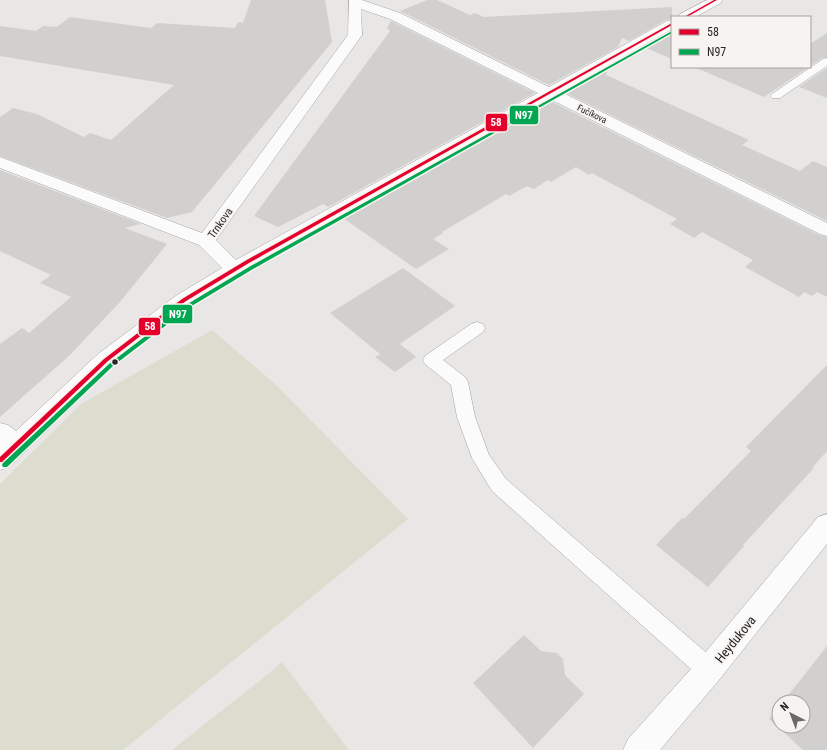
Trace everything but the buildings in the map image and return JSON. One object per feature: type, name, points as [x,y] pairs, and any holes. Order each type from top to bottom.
[{"type":"street","points":[[687,16],[716,0]]},
{"type":"street","name":"Fučíkova","points":[[357,1],[395,16],[827,230]]},
{"type":"street","name":"Trnkova","points":[[234,269],[206,241],[355,35],[357,1]]},
{"type":"street","points":[[5,445],[106,360],[184,300],[234,269],[671,25]]},
{"type":"street","points":[[0,162],[206,241]]},
{"type":"street","name":"Heydukova","points":[[639,750],[709,670],[827,525]]},
{"type":"lane","points":[[776,96],[827,61]]},
{"type":"lane","points":[[477,328],[431,360],[459,382],[466,418],[481,458],[499,485],[709,670]]},
{"type":"shaded area","points":[[212,330],[276,385],[408,519],[123,750],[0,750],[0,484],[81,404]]},
{"type":"shaded area","points":[[282,662],[349,750],[172,750],[273,670]]},
{"type":"transit line","name":"58","points":[[687,16],[716,0]]},
{"type":"transit line","name":"58","points":[[0,460],[106,360],[184,300],[247,262],[671,25]]},
{"type":"transit line","name":"N97","points":[[5,465],[111,365],[188,306],[251,268],[671,33]]}]
